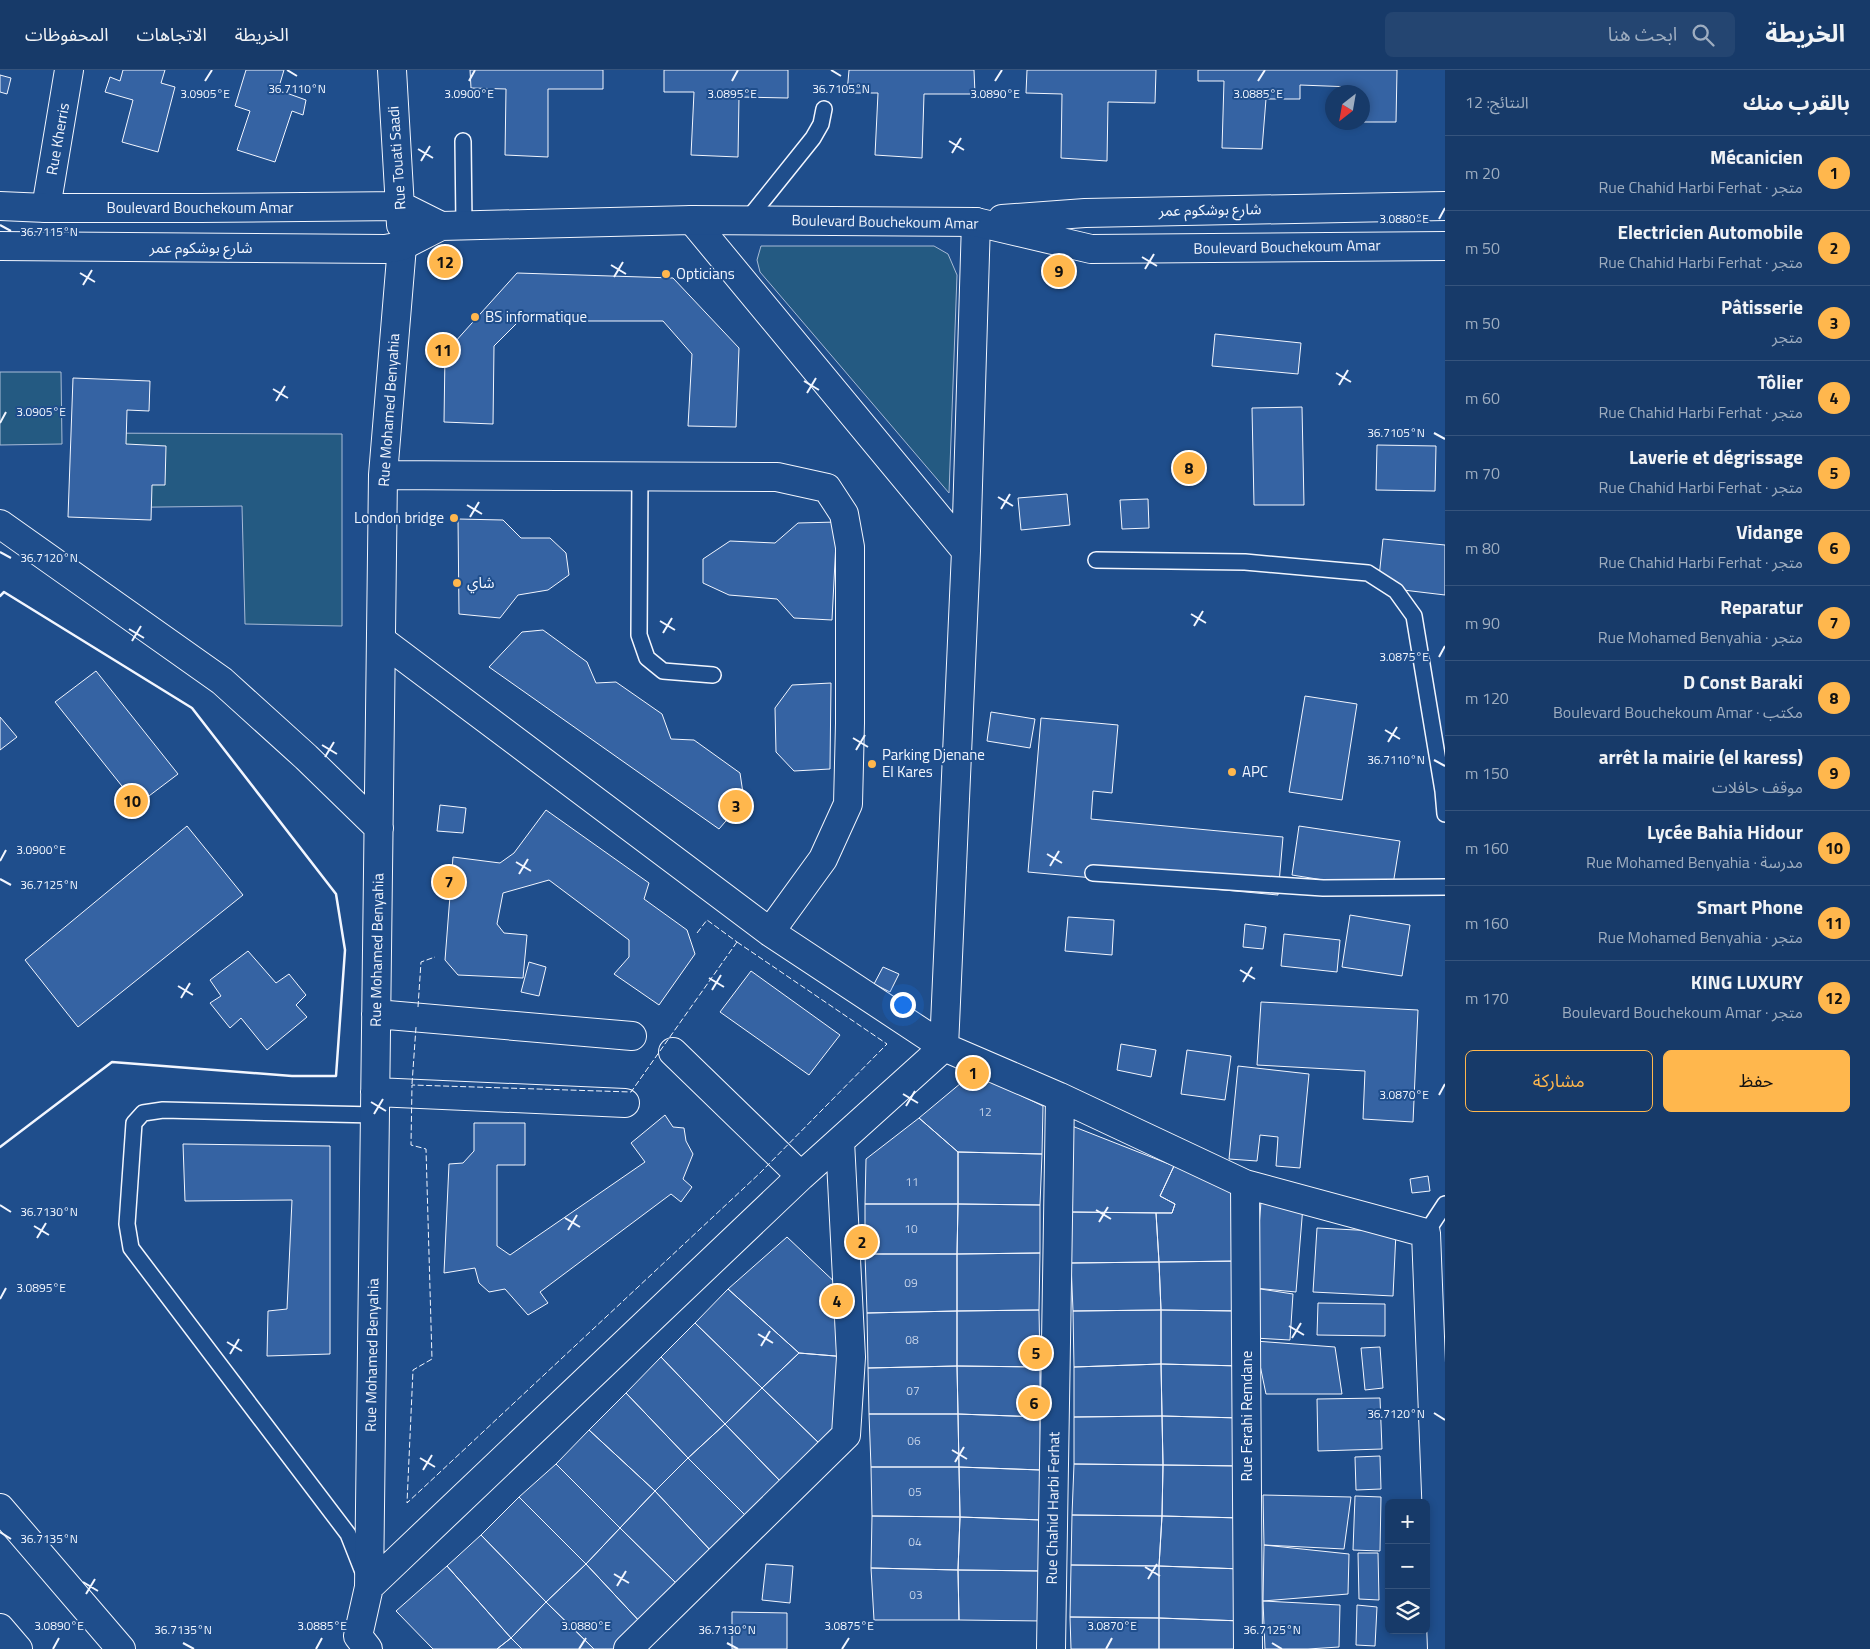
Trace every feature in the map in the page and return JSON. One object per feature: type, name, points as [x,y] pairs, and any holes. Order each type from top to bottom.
[{"type":"main road","name":"Rue Kherris","points":[[46,208],[69,70]]},
{"type":"main road","name":"Rue Touati Saadi","points":[[392,70],[402,246]]},
{"type":"main road","name":"Boulevard Bouchekoum Amar","points":[[0,206],[46,208],[320,208],[401,206]]},
{"type":"main road","points":[[401,206],[453,225]]},
{"type":"main road","name":"شارع بوشكوم عمر","points":[[976,222],[1085,212],[1445,206]]},
{"type":"main road","name":"Boulevard Bouchekoum Amar","points":[[453,225],[748,219],[976,222],[1092,249],[1445,246]]},
{"type":"main road","points":[[692,220],[966,551]]},
{"type":"main road","points":[[369,1587],[801,1176],[944,1048],[966,551],[976,222]]},
{"type":"main road","points":[[402,246],[453,225]]},
{"type":"main road","name":"شارع بوشكوم عمر","points":[[0,246],[375,249],[402,246]]},
{"type":"main road","name":"Rue Mohamed Benyahia","points":[[368,1649],[358,1636],[369,1587],[383,474],[402,246]]},
{"type":"main road","points":[[383,474],[777,477],[827,488],[844,514],[850,547],[848,804],[823,858],[770,932]]},
{"type":"main road","points":[[0,524],[222,681],[306,757],[379,828]]},
{"type":"main road","points":[[381,640],[770,932],[944,1048],[1060,1097],[1245,1184],[1426,1233],[1442,1649]]},
{"type":"main road","points":[[376,1014],[632,1036]]},
{"type":"main road","points":[[673,1052],[801,1176]]},
{"type":"main road","name":"Rue Chahid Harbi Ferhat","points":[[1051,1649],[1060,1097]]},
{"type":"main road","points":[[375,1104],[625,1103]]},
{"type":"main road","points":[[628,1649],[846,1435],[851,1357],[840,1141]]},
{"type":"main road","name":"Rue Ferahi Remdane","points":[[1245,1184],[1248,1649]]},
{"type":"main road","points":[[0,1508],[121,1649]]},
{"type":"main road","points":[[0,1628],[18,1649]]},
{"type":"lane","points":[[748,219],[812,138],[821,124],[824,109]]},
{"type":"lane","points":[[453,225],[463,141]]},
{"type":"lane","points":[[640,475],[639,635],[647,658],[663,671],[713,675]]},
{"type":"lane","points":[[1096,560],[1245,562],[1368,573],[1396,591],[1414,616],[1443,791],[1445,814]]},
{"type":"lane","points":[[1093,873],[1323,888],[1445,886]]},
{"type":"lane","points":[[369,1587],[348,1534],[131,1248],[127,1224],[134,1123],[143,1113],[163,1110],[375,1104]]},
{"type":"lane","points":[[1426,1233],[1445,1204]]},
{"type":"shaded area","points":[[761,246],[934,246],[948,254],[957,275],[949,493],[760,272],[757,260]]},
{"type":"shaded area","points":[[0,372],[61,372],[62,444],[0,445]]},
{"type":"shaded area","points":[[74,433],[342,434],[342,626],[245,624],[242,506],[78,508]]},
{"type":"building","points":[[123,70],[165,70],[161,83],[175,87],[158,152],[122,142],[133,100],[105,92],[110,77],[120,81]]},
{"type":"building","points":[[246,70],[284,70],[278,90],[306,100],[303,115],[292,111],[275,162],[237,150],[250,111],[235,106]]},
{"type":"building","points":[[470,70],[603,70],[603,89],[548,89],[548,157],[505,155],[506,89],[471,88]]},
{"type":"building","points":[[664,70],[788,70],[788,98],[739,97],[738,157],[691,155],[694,92],[664,92]]},
{"type":"building","points":[[849,70],[974,70],[975,94],[924,94],[922,158],[875,155],[878,93],[847,93]]},
{"type":"building","points":[[1027,70],[1156,70],[1155,103],[1108,102],[1107,161],[1061,158],[1062,94],[1026,93]]},
{"type":"building","points":[[1198,70],[1397,70],[1396,122],[1370,122],[1370,85],[1300,85],[1300,99],[1266,99],[1262,149],[1222,148],[1224,81],[1198,81]]},
{"type":"building","points":[[0,75],[11,78],[7,94],[0,92]]},
{"type":"building","points":[[517,273],[673,278],[739,348],[736,427],[688,426],[692,354],[663,321],[519,321],[494,346],[493,424],[444,422],[445,353]]},
{"type":"building","points":[[1215,334],[1301,343],[1298,374],[1212,366]]},
{"type":"building","points":[[73,378],[150,381],[149,411],[127,410],[126,444],[166,446],[165,485],[152,485],[151,520],[68,517]]},
{"type":"building","points":[[1302,407],[1304,505],[1254,505],[1252,408]]},
{"type":"building","points":[[1377,445],[1436,446],[1435,491],[1376,490]]},
{"type":"building","points":[[1067,494],[1070,525],[1021,530],[1018,498]]},
{"type":"building","points":[[1148,499],[1149,528],[1122,529],[1120,500]]},
{"type":"building","points":[[458,519],[503,520],[521,538],[550,538],[566,553],[569,575],[548,590],[518,595],[500,618],[459,614]]},
{"type":"building","points":[[837,522],[832,620],[794,618],[777,599],[729,595],[703,583],[703,559],[730,541],[775,543],[798,523]]},
{"type":"building","points":[[1383,539],[1445,545],[1445,595],[1378,587]]},
{"type":"building","points":[[543,630],[587,662],[596,683],[616,682],[662,714],[671,739],[694,740],[740,773],[744,800],[719,829],[489,667],[522,632]]},
{"type":"building","points":[[96,671],[178,774],[137,805],[55,702]]},
{"type":"building","points":[[831,683],[830,769],[794,771],[776,752],[775,708],[792,685]]},
{"type":"building","points":[[1305,696],[1357,704],[1342,800],[1289,792]]},
{"type":"building","points":[[991,712],[1035,719],[1030,748],[987,741]]},
{"type":"building","points":[[0,717],[17,737],[0,750]]},
{"type":"building","points":[[1041,718],[1118,725],[1112,793],[1093,791],[1091,819],[1283,837],[1278,895],[1028,872]]},
{"type":"building","points":[[440,805],[466,808],[463,833],[437,831]]},
{"type":"building","points":[[546,810],[649,883],[644,899],[687,930],[695,954],[659,1005],[614,974],[629,957],[629,940],[549,880],[503,893],[497,924],[504,933],[527,935],[523,978],[458,975],[445,960],[453,857],[500,863],[514,853]]},
{"type":"building","points":[[187,826],[243,895],[78,1027],[25,960]]},
{"type":"building","points":[[1299,826],[1400,841],[1392,891],[1292,875]]},
{"type":"building","points":[[1350,915],[1410,925],[1402,976],[1342,967]]},
{"type":"building","points":[[1068,917],[1114,920],[1112,955],[1065,951]]},
{"type":"building","points":[[1245,924],[1266,927],[1263,949],[1243,947]]},
{"type":"building","points":[[1284,934],[1340,940],[1337,972],[1281,966]]},
{"type":"building","points":[[248,951],[276,983],[289,974],[306,995],[296,1005],[307,1017],[267,1050],[241,1018],[230,1028],[210,1003],[221,996],[210,980]]},
{"type":"building","points":[[529,962],[546,967],[539,996],[521,992]]},
{"type":"building","points":[[883,967],[899,974],[890,992],[874,984]]},
{"type":"building","points":[[751,971],[840,1035],[809,1075],[720,1012]]},
{"type":"building","points":[[1261,1002],[1418,1010],[1413,1122],[1363,1119],[1365,1071],[1257,1065]]},
{"type":"building","points":[[1121,1044],[1156,1050],[1151,1077],[1117,1070]]},
{"type":"building","points":[[1187,1050],[1231,1056],[1225,1100],[1181,1094]]},
{"type":"building","points":[[1238,1066],[1309,1074],[1300,1168],[1276,1166],[1278,1137],[1260,1135],[1257,1161],[1229,1159]]},
{"type":"building","points":[[973,1073],[1043,1106],[1042,1154],[958,1152],[919,1118]]},
{"type":"building","points":[[665,1115],[673,1127],[684,1128],[686,1141],[693,1154],[683,1179],[692,1187],[681,1202],[671,1194],[540,1292],[548,1303],[528,1315],[505,1289],[489,1292],[479,1283],[475,1268],[444,1273],[449,1164],[463,1163],[474,1151],[474,1123],[525,1123],[525,1165],[497,1165],[497,1246],[510,1255],[645,1162],[631,1143]]},
{"type":"building","points":[[919,1118],[958,1152],[958,1204],[865,1204],[866,1159]]},
{"type":"building","points":[[1072,1126],[1174,1166],[1160,1196],[1175,1204],[1172,1213],[1070,1212]]},
{"type":"building","points":[[183,1144],[330,1146],[330,1354],[267,1356],[268,1311],[287,1309],[292,1200],[185,1201]]},
{"type":"building","points":[[958,1152],[1042,1154],[1040,1205],[958,1204]]},
{"type":"building","points":[[1174,1166],[1234,1193],[1240,1261],[1159,1262],[1156,1213],[1172,1213],[1175,1204],[1160,1196]]},
{"type":"building","points":[[1428,1176],[1430,1191],[1412,1193],[1410,1179]]},
{"type":"building","points":[[1261,1202],[1303,1206],[1296,1292],[1254,1288]]},
{"type":"building","points":[[865,1204],[958,1204],[957,1254],[865,1254]]},
{"type":"building","points":[[958,1204],[1040,1205],[1040,1253],[957,1254]]},
{"type":"building","points":[[1070,1212],[1156,1213],[1159,1262],[1071,1263]]},
{"type":"building","points":[[1317,1228],[1396,1232],[1393,1296],[1313,1292]]},
{"type":"building","points":[[787,1237],[841,1288],[847,1357],[799,1353],[728,1289]]},
{"type":"building","points":[[1040,1253],[1039,1310],[957,1311],[957,1254]]},
{"type":"building","points":[[865,1254],[957,1254],[957,1311],[867,1313]]},
{"type":"building","points":[[1240,1261],[1240,1311],[1161,1310],[1159,1262]]},
{"type":"building","points":[[1159,1262],[1161,1310],[1073,1311],[1071,1263]]},
{"type":"building","points":[[1254,1288],[1293,1294],[1290,1340],[1254,1338]]},
{"type":"building","points":[[728,1289],[799,1353],[762,1388],[695,1323]]},
{"type":"building","points":[[1318,1303],[1385,1304],[1385,1336],[1317,1335]]},
{"type":"building","points":[[1039,1310],[1040,1367],[957,1366],[957,1311]]},
{"type":"building","points":[[1161,1310],[1161,1364],[1074,1367],[1073,1311]]},
{"type":"building","points":[[1161,1310],[1240,1311],[1241,1366],[1161,1364]]},
{"type":"building","points":[[957,1311],[957,1366],[868,1368],[867,1313]]},
{"type":"building","points":[[695,1323],[762,1388],[725,1424],[661,1357]]},
{"type":"building","points":[[1255,1341],[1335,1347],[1342,1394],[1266,1394]]},
{"type":"building","points":[[1380,1347],[1383,1388],[1365,1390],[1361,1348]]},
{"type":"building","points":[[799,1353],[847,1357],[839,1426],[821,1445],[762,1388]]},
{"type":"building","points":[[661,1357],[725,1424],[688,1458],[626,1393]]},
{"type":"building","points":[[1161,1364],[1162,1416],[1074,1417],[1074,1367]]},
{"type":"building","points":[[1161,1364],[1241,1366],[1241,1418],[1162,1416]]},
{"type":"building","points":[[957,1366],[958,1414],[869,1414],[868,1368]]},
{"type":"building","points":[[957,1366],[1040,1367],[1040,1417],[958,1414]]},
{"type":"building","points":[[762,1388],[821,1445],[782,1483],[725,1424]]},
{"type":"building","points":[[626,1393],[688,1458],[655,1491],[589,1430]]},
{"type":"building","points":[[1380,1398],[1382,1449],[1318,1451],[1317,1399]]},
{"type":"building","points":[[869,1414],[958,1414],[959,1467],[871,1467]]},
{"type":"building","points":[[958,1414],[1040,1417],[1041,1470],[959,1467]]},
{"type":"building","points":[[1162,1416],[1163,1465],[1074,1464],[1074,1417]]},
{"type":"building","points":[[1162,1416],[1241,1418],[1242,1466],[1163,1465]]},
{"type":"building","points":[[725,1424],[782,1483],[746,1516],[688,1458]]},
{"type":"building","points":[[589,1430],[655,1491],[620,1528],[556,1464]]},
{"type":"building","points":[[1380,1456],[1381,1489],[1356,1490],[1355,1457]]},
{"type":"building","points":[[688,1458],[746,1516],[712,1552],[655,1491]]},
{"type":"building","points":[[556,1464],[620,1528],[586,1564],[519,1497]]},
{"type":"building","points":[[1074,1464],[1163,1465],[1162,1516],[1072,1515]]},
{"type":"building","points":[[1163,1465],[1242,1466],[1242,1518],[1162,1516]]},
{"type":"building","points":[[871,1467],[959,1467],[960,1517],[872,1516]]},
{"type":"building","points":[[959,1467],[1041,1470],[1042,1520],[960,1517]]},
{"type":"building","points":[[655,1491],[712,1552],[679,1586],[620,1528]]},
{"type":"building","points":[[1263,1495],[1351,1497],[1344,1549],[1264,1545]]},
{"type":"building","points":[[1355,1496],[1381,1497],[1380,1551],[1353,1550]]},
{"type":"building","points":[[519,1497],[586,1564],[546,1602],[481,1535]]},
{"type":"building","points":[[1072,1515],[1162,1516],[1159,1566],[1071,1565]]},
{"type":"building","points":[[872,1516],[960,1517],[958,1570],[871,1568]]},
{"type":"building","points":[[1162,1516],[1242,1518],[1242,1569],[1159,1566]]},
{"type":"building","points":[[960,1517],[1042,1520],[1043,1571],[958,1570]]},
{"type":"building","points":[[620,1528],[679,1586],[642,1624],[586,1564]]},
{"type":"building","points":[[481,1535],[546,1602],[511,1638],[447,1566]]},
{"type":"building","points":[[1264,1545],[1349,1554],[1348,1594],[1263,1601]]},
{"type":"building","points":[[1358,1553],[1378,1553],[1379,1600],[1359,1599]]},
{"type":"building","points":[[586,1564],[642,1624],[615,1649],[594,1649],[546,1602]]},
{"type":"building","points":[[766,1564],[793,1566],[790,1603],[762,1600]]},
{"type":"building","points":[[1071,1565],[1159,1566],[1159,1618],[1070,1617]]},
{"type":"building","points":[[447,1566],[511,1638],[497,1649],[433,1649],[396,1611]]},
{"type":"building","points":[[1159,1566],[1242,1569],[1242,1621],[1159,1618]]},
{"type":"building","points":[[871,1568],[958,1570],[959,1620],[874,1620]]},
{"type":"building","points":[[958,1570],[1043,1571],[1044,1621],[959,1620]]},
{"type":"building","points":[[1263,1601],[1340,1605],[1339,1647],[1265,1649]]},
{"type":"building","points":[[546,1602],[594,1649],[522,1649],[511,1638]]},
{"type":"building","points":[[1357,1605],[1377,1607],[1375,1646],[1356,1645]]},
{"type":"building","points":[[732,1612],[787,1613],[787,1649],[732,1649]]},
{"type":"building","points":[[1070,1617],[1159,1618],[1159,1649],[1071,1649]]},
{"type":"building","points":[[1159,1618],[1242,1621],[1242,1649],[1159,1649]]},
{"type":"building","points":[[511,1638],[522,1649],[497,1649]]},
{"type":"fence","points":[[697,933],[707,920],[737,942]]},
{"type":"fence","points":[[737,942],[887,1044],[760,1173],[407,1503],[413,1370],[432,1359],[426,1149],[411,1145],[412,1085],[631,1092],[737,942]]},
{"type":"fence","points":[[418,1007],[421,962],[435,957]]},
{"type":"fence","points":[[412,1084],[416,1027]]},
{"type":"wall","points":[[0,596],[4,592],[192,708],[336,894],[345,950],[336,1076],[292,1076],[112,1062],[0,1147]]},
{"type":"place","name":"KING LUXURY","points":[[445,262]]},
{"type":"place","name":"arrêt la mairie (el karess)","points":[[1059,271]]},
{"type":"place","name":"Opticians","points":[[666,274]]},
{"type":"place","name":"BS informatique","points":[[475,317]]},
{"type":"place","name":"Smart Phone","points":[[443,350]]},
{"type":"place","name":"D Const Baraki","points":[[1189,468]]},
{"type":"place","name":"London bridge","points":[[454,518]]},
{"type":"place","name":"شاي","points":[[457,583]]},
{"type":"place","name":"Parking Djenane El Kares","points":[[872,764]]},
{"type":"place","name":"APC","points":[[1232,772]]},
{"type":"place","name":"Lycée Bahia Hidour","points":[[132,801]]},
{"type":"place","name":"Pâtisserie","points":[[736,806]]},
{"type":"place","name":"Reparatur","points":[[449,882]]},
{"type":"place","name":"Mécanicien","points":[[973,1073]]},
{"type":"place","name":"Electricien Automobile","points":[[862,1242]]},
{"type":"place","name":"Tôlier","points":[[837,1301]]},
{"type":"place","name":"Laverie et dégrissage","points":[[1036,1353]]},
{"type":"place","name":"Vidange","points":[[1034,1403]]}]
